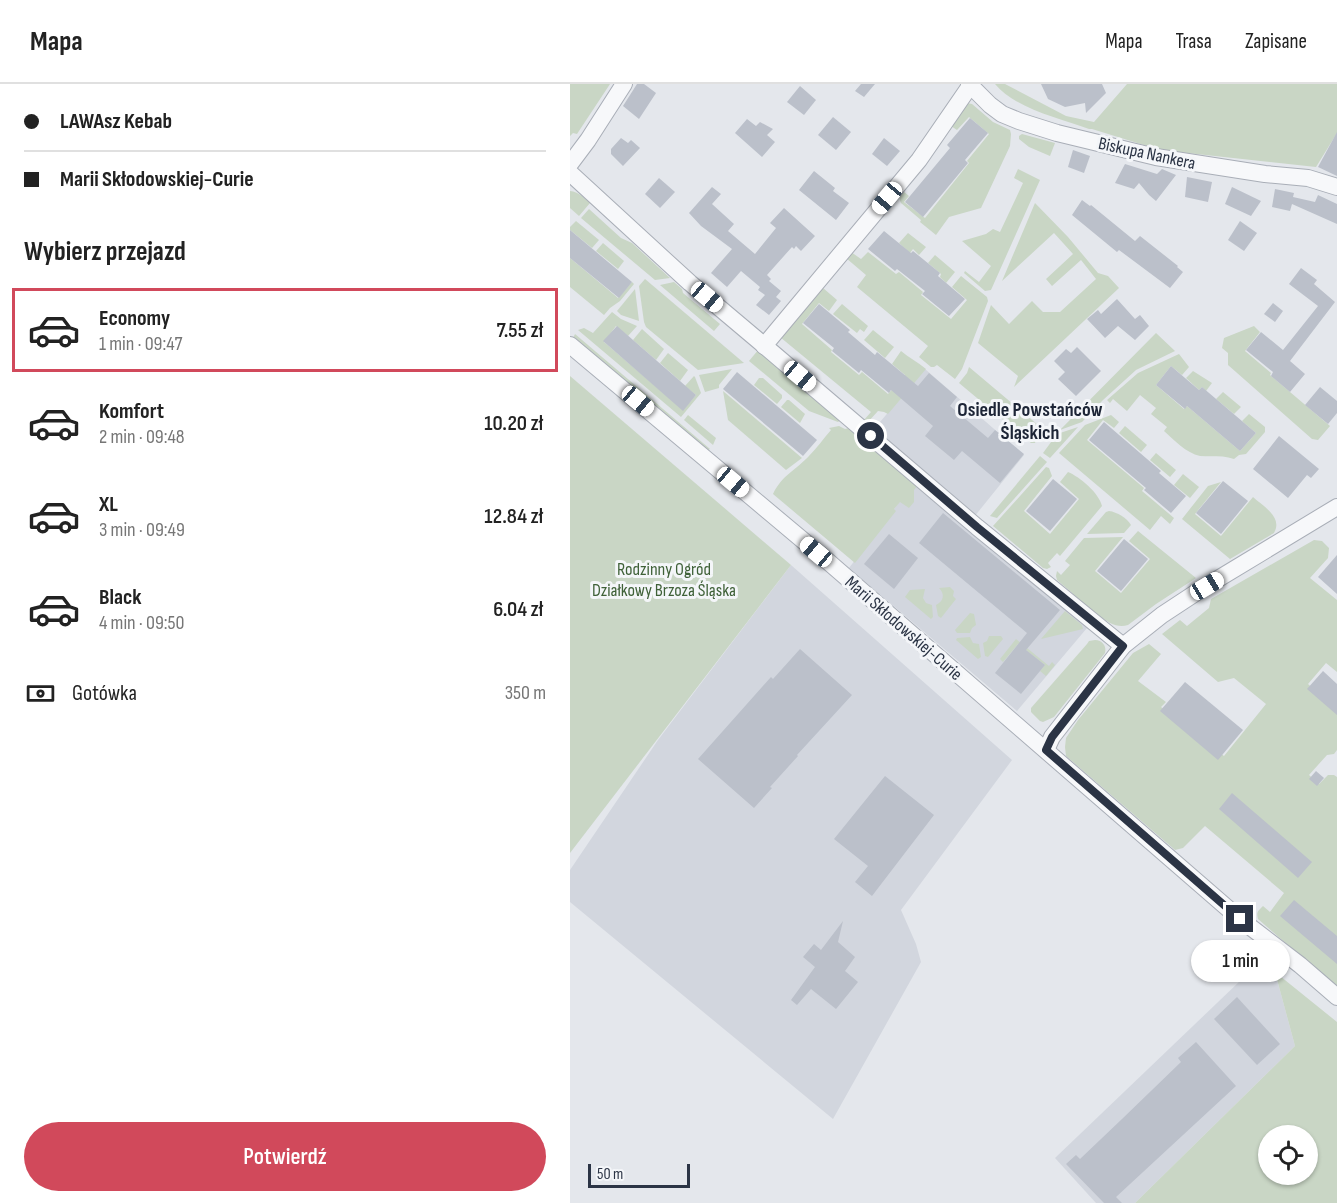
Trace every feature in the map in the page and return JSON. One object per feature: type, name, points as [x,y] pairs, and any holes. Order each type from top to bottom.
[{"type":"street","points":[[570,164],[624,84]]},
{"type":"street","name":"Biskupa Nankera","points":[[764,346],[919,160],[970,85],[1002,114],[1057,133],[1156,157],[1264,174],[1308,178],[1337,186]]},
{"type":"street","points":[[570,173],[690,283],[986,534],[1123,646]]},
{"type":"street","name":"Marii Skłodowskiej-Curie","points":[[570,345],[832,566],[1258,934],[1337,997]]},
{"type":"street","points":[[1046,750],[1052,737],[1123,646],[1162,615],[1203,588],[1337,507]]},
{"type":"shaded area","points":[[925,369],[1024,455],[966,527],[1087,628],[1017,711],[849,568],[913,484],[863,442]]},
{"type":"shaded area","points":[[791,565],[1012,760],[901,910],[921,962],[833,1119],[570,902],[570,870],[658,740]]},
{"type":"shaded area","points":[[1263,959],[1275,972],[1295,1046],[1135,1203],[1096,1203],[1055,1158]]},
{"type":"green space","points":[[570,84],[610,84],[577,134],[573,133],[570,136]]},
{"type":"green space","points":[[995,84],[1005,84],[1066,116],[1094,122],[1127,84],[1337,84],[1337,133],[1316,167],[1160,150],[1039,112],[1014,100]]},
{"type":"green space","points":[[967,103],[972,104],[993,122],[1010,130],[1010,146],[981,208],[949,217],[936,235],[901,203],[900,197],[903,191],[909,196],[904,202],[925,218],[969,163],[967,161],[989,134],[969,117],[957,130],[951,126]]},
{"type":"green space","points":[[1022,134],[1055,143],[1050,156],[1029,147],[1019,139]]},
{"type":"green space","points":[[1018,169],[1040,180],[991,290],[985,291],[964,273],[965,271],[979,282],[991,266],[962,241],[986,234],[993,229],[1000,232],[1023,183],[1014,178]]},
{"type":"green space","points":[[570,191],[590,203],[579,216],[570,208]]},
{"type":"green space","points":[[1035,203],[1098,273],[1108,276],[1119,288],[1014,387],[1018,376],[978,343],[991,305],[1009,324],[1032,301],[1043,312],[1060,312],[1096,279],[1081,260],[1052,286],[1046,279],[1073,254],[1054,233],[1002,281]]},
{"type":"green space","points":[[589,209],[621,238],[632,243],[670,278],[655,280],[581,218]]},
{"type":"green space","points":[[576,221],[599,240],[592,248],[570,230]]},
{"type":"green space","points":[[908,233],[926,247],[919,255],[913,249],[910,253],[899,243]]},
{"type":"green space","points":[[603,243],[624,261],[618,269],[596,251]]},
{"type":"green space","points":[[851,252],[861,259],[868,252],[896,274],[899,272],[923,292],[921,295],[951,319],[967,300],[952,287],[961,276],[987,297],[988,301],[962,369],[955,379],[937,365],[931,367],[919,357],[928,346],[857,287],[866,275],[846,258]]},
{"type":"green space","points":[[935,255],[955,272],[946,283],[940,277],[941,274],[928,263]]},
{"type":"green space","points":[[570,258],[618,298],[632,282],[634,284],[604,315],[570,287]]},
{"type":"green space","points":[[645,279],[744,363],[698,370],[646,327],[639,286]]},
{"type":"green space","points":[[674,282],[683,293],[720,324],[714,331],[660,285]]},
{"type":"green space","points":[[823,288],[837,300],[829,311],[819,303],[802,324],[859,375],[862,372],[888,394],[905,375],[892,364],[901,351],[926,369],[888,414],[878,411],[867,423],[864,420],[871,412],[780,337]]},
{"type":"green space","points":[[635,289],[639,321],[621,315],[617,311]]},
{"type":"green space","points":[[842,304],[868,326],[864,332],[860,329],[857,333],[833,314]]},
{"type":"green space","points":[[612,312],[637,326],[628,336],[616,326],[604,342],[683,410],[696,395],[685,386],[695,377],[701,393],[681,417],[578,330],[584,328],[593,333]]},
{"type":"green space","points":[[1254,326],[1260,332],[1245,351],[1330,426],[1318,440],[1312,439],[1228,365],[1228,353],[1222,348],[1224,338]]},
{"type":"green space","points":[[642,329],[664,349],[656,360],[633,340]]},
{"type":"green space","points":[[873,330],[894,347],[885,358],[864,340]]},
{"type":"green space","points":[[1156,333],[1175,351],[1136,370],[1082,422],[1060,430]]},
{"type":"green space","points":[[575,334],[710,449],[708,450],[572,340]]},
{"type":"green space","points":[[759,349],[842,419],[838,422],[809,411],[749,361]]},
{"type":"green space","points":[[668,353],[688,370],[680,381],[660,363]]},
{"type":"green space","points":[[1179,354],[1189,367],[1182,375],[1171,366],[1156,385],[1184,409],[1187,406],[1240,451],[1256,433],[1242,421],[1249,414],[1265,427],[1265,432],[1246,454],[1234,459],[1200,456],[1180,446],[1164,431],[1167,427],[1151,414],[1156,408],[1140,395],[1127,411],[1113,399],[1110,403],[1107,400],[1138,373]]},
{"type":"green space","points":[[969,367],[1038,425],[1035,443],[1031,443],[959,383]]},
{"type":"green space","points":[[732,369],[719,388],[705,392],[699,375]]},
{"type":"green space","points":[[1193,371],[1212,383],[1206,391],[1202,387],[1199,390],[1186,378]]},
{"type":"green space","name":"Rodzinny Ogród Działkowy Brzoza Śląska","points":[[570,376],[791,565],[570,853]]},
{"type":"green space","points":[[759,378],[763,378],[782,395],[777,404],[754,385]]},
{"type":"green space","points":[[723,391],[802,458],[786,470],[728,420]]},
{"type":"green space","points":[[1223,392],[1241,407],[1234,414],[1216,399]]},
{"type":"green space","points":[[787,400],[805,414],[800,423],[781,407]]},
{"type":"green space","points":[[688,415],[716,438],[713,445],[684,420]]},
{"type":"green space","points":[[1111,415],[1119,422],[1114,428],[1103,420],[1087,440],[1144,488],[1142,491],[1174,518],[1170,524],[1161,516],[1150,530],[1059,453],[1085,425]]},
{"type":"green space","points":[[839,426],[849,428],[918,485],[914,490],[914,502],[909,508],[900,502],[894,509],[896,511],[855,563],[773,494],[785,477],[815,450],[831,430],[829,428]]},
{"type":"green space","points":[[1125,426],[1147,445],[1141,452],[1119,433]]},
{"type":"green space","points":[[1078,427],[1050,458],[1043,453],[1057,434]]},
{"type":"green space","points":[[1156,453],[1176,470],[1170,477],[1150,460]]},
{"type":"green space","points":[[1040,456],[1047,462],[997,518],[990,516]]},
{"type":"green space","points":[[1046,467],[1049,468],[1052,476],[1024,511],[1050,534],[1079,499],[1060,482],[1068,472],[1088,486],[1102,506],[1060,556],[1057,553],[1048,563],[1051,567],[1047,569],[993,526]]},
{"type":"green space","points":[[1183,474],[1199,487],[1190,498],[1174,485]]},
{"type":"green space","points":[[1221,482],[1195,514],[1221,536],[1253,497],[1271,513],[1276,522],[1274,533],[1230,559],[1182,519],[1208,486]]},
{"type":"green space","points":[[1106,512],[1122,516],[1131,525],[1124,533],[1087,534]]},
{"type":"green space","points":[[1138,531],[1196,578],[1128,625],[1117,625],[1096,614],[1057,580],[1057,571],[1061,575],[1070,565],[1065,561],[1084,538],[1123,537],[1095,571],[1121,593],[1150,559],[1129,541]]},
{"type":"green space","points":[[1314,540],[1322,541],[1329,548],[1328,558],[1310,578],[1337,600],[1337,672],[1326,663],[1308,684],[1337,711],[1337,750],[1334,754],[1327,755],[1309,775],[1319,784],[1328,775],[1337,777],[1337,988],[1258,919],[1257,913],[1263,906],[1270,912],[1284,893],[1205,826],[1183,848],[1175,850],[1066,756],[1065,747],[1066,738],[1078,720],[1133,653],[1149,644],[1161,654],[1138,681],[1166,702],[1161,707],[1224,756],[1266,704],[1234,678],[1218,682],[1162,634],[1180,620],[1187,626],[1209,608],[1211,599]]},
{"type":"green space","points":[[950,587],[956,599],[941,618],[938,616],[936,605],[943,597],[939,588]]},
{"type":"green space","points":[[925,589],[923,598],[926,603],[932,605],[933,617],[931,619],[905,597],[910,590]]},
{"type":"green space","points":[[1065,611],[1082,625],[1083,629],[1041,639]]},
{"type":"green space","points":[[970,613],[974,614],[976,625],[970,633],[957,633],[955,630]]},
{"type":"green space","points":[[989,636],[1001,636],[1003,639],[988,657],[985,656],[983,643]]},
{"type":"green space","points":[[970,637],[973,643],[979,644],[981,657],[978,659],[956,640]]},
{"type":"green space","points":[[1016,639],[1049,666],[1052,662],[1055,665],[1046,676],[1040,671],[1045,665],[1018,644],[1003,662],[1000,659]]},
{"type":"green space","points":[[1095,640],[1103,644],[1105,653],[1054,717],[1040,721],[1031,712],[1031,708],[1089,641]]},
{"type":"green space","points":[[1275,972],[1337,1022],[1337,1203],[1135,1203],[1295,1046]]},
{"type":"building","points":[[637,84],[644,84],[656,93],[639,119],[623,106]]},
{"type":"building","points":[[861,84],[875,84],[864,97],[855,91]]},
{"type":"building","points":[[1041,84],[1102,84],[1106,93],[1086,113],[1085,103],[1065,107],[1048,99]]},
{"type":"building","points":[[800,86],[816,100],[804,115],[787,102]]},
{"type":"building","points":[[833,117],[851,132],[836,150],[818,135]]},
{"type":"building","points":[[970,118],[988,133],[965,160],[968,163],[923,217],[905,202],[950,148],[947,145]]},
{"type":"building","points":[[747,119],[756,126],[760,122],[773,129],[767,135],[775,142],[762,157],[735,133]]},
{"type":"building","points":[[1337,132],[1337,176],[1318,167]]},
{"type":"building","points":[[621,138],[628,143],[631,140],[640,148],[623,166],[611,154],[611,149]]},
{"type":"building","points":[[884,138],[900,151],[887,166],[872,154]]},
{"type":"building","points":[[1073,150],[1090,156],[1084,173],[1068,167]]},
{"type":"building","points":[[1125,164],[1157,174],[1162,169],[1176,175],[1156,201],[1139,183],[1134,189],[1115,183]]},
{"type":"building","points":[[814,171],[835,188],[833,191],[849,203],[836,220],[799,190]]},
{"type":"building","points":[[1187,177],[1212,182],[1208,202],[1185,197]]},
{"type":"building","points":[[659,178],[675,192],[660,208],[645,194]]},
{"type":"building","points":[[712,187],[721,194],[712,204],[734,224],[728,231],[755,254],[776,228],[770,223],[784,208],[815,236],[801,251],[796,246],[794,249],[792,247],[767,275],[771,279],[769,281],[781,291],[776,297],[781,301],[769,315],[756,305],[765,295],[758,290],[760,287],[741,271],[727,287],[711,273],[732,249],[701,226],[689,213]]},
{"type":"building","points":[[1232,187],[1261,201],[1251,216],[1225,204]]},
{"type":"building","points":[[1275,189],[1294,193],[1293,197],[1315,202],[1318,195],[1337,204],[1337,224],[1292,204],[1290,211],[1272,207]]},
{"type":"building","points":[[1082,200],[1135,241],[1140,236],[1178,266],[1183,272],[1170,288],[1119,250],[1117,252],[1072,215]]},
{"type":"building","points":[[1240,221],[1257,233],[1244,251],[1228,240]]},
{"type":"building","points":[[570,230],[632,282],[619,298],[570,258]]},
{"type":"building","points":[[884,231],[940,273],[938,276],[965,299],[949,316],[922,294],[925,291],[868,249]]},
{"type":"building","points":[[1301,268],[1317,280],[1314,284],[1335,302],[1290,361],[1305,374],[1290,392],[1271,376],[1273,372],[1246,350],[1261,332],[1283,350],[1318,306],[1289,284]]},
{"type":"building","points":[[1117,299],[1135,319],[1140,315],[1149,326],[1135,340],[1118,326],[1105,338],[1087,319],[1098,310],[1101,314]]},
{"type":"building","points":[[1273,303],[1283,311],[1275,322],[1264,314]]},
{"type":"building","points":[[819,304],[875,355],[877,352],[918,386],[929,373],[957,397],[950,406],[988,438],[995,430],[1024,454],[1000,483],[962,451],[954,460],[925,436],[933,426],[891,390],[889,393],[861,370],[859,373],[832,351],[834,348],[803,323]]},
{"type":"building","points":[[617,326],[696,395],[683,411],[603,341]]},
{"type":"building","points":[[1077,347],[1101,371],[1076,396],[1058,379],[1065,372],[1054,361],[1066,349],[1071,353]]},
{"type":"building","points":[[1171,366],[1199,390],[1202,387],[1256,433],[1240,451],[1187,406],[1185,409],[1156,385]]},
{"type":"building","points":[[737,372],[817,440],[803,456],[723,389]]},
{"type":"building","points":[[1320,387],[1337,401],[1337,413],[1328,424],[1305,405]]},
{"type":"building","points":[[1104,422],[1161,471],[1159,473],[1186,496],[1171,513],[1144,490],[1146,488],[1089,440]]},
{"type":"building","points":[[1279,436],[1319,469],[1311,478],[1307,475],[1288,498],[1253,469]]},
{"type":"building","points":[[1053,479],[1077,499],[1050,531],[1026,511]]},
{"type":"building","points":[[1223,481],[1248,501],[1221,534],[1196,513]]},
{"type":"building","points":[[943,513],[1060,610],[1026,650],[1045,665],[1021,694],[995,673],[1027,633],[919,543]]},
{"type":"building","points":[[889,534],[918,558],[894,589],[864,564]]},
{"type":"building","points":[[1124,539],[1148,559],[1121,591],[1097,571]]},
{"type":"building","points":[[1337,555],[1337,594],[1318,577]]},
{"type":"building","points":[[800,649],[852,695],[797,755],[754,808],[698,759],[771,677],[773,679]]},
{"type":"building","points":[[1323,671],[1337,684],[1337,715],[1307,689]]},
{"type":"building","points":[[1185,682],[1243,730],[1218,760],[1160,711]]},
{"type":"building","points":[[1316,771],[1324,778],[1317,786],[1309,779]]},
{"type":"building","points":[[885,776],[934,815],[872,896],[855,882],[868,866],[834,839]]},
{"type":"building","points":[[1232,793],[1312,862],[1298,878],[1219,809]]},
{"type":"building","points":[[1294,900],[1337,936],[1337,964],[1280,916]]},
{"type":"building","points":[[843,921],[838,942],[855,957],[845,971],[858,982],[836,1009],[811,989],[797,1005],[791,1000],[815,967],[803,957],[814,944],[821,950]]},
{"type":"building","points":[[1237,997],[1280,1044],[1257,1065],[1214,1019]]},
{"type":"building","points":[[1196,1042],[1236,1086],[1116,1197],[1122,1203],[1104,1203],[1066,1164],[1076,1155],[1080,1159],[1181,1062],[1178,1058]]},
{"type":"district","name":"Osiedle Powstańców Śląskich","points":[[1030,420]]},
{"type":"route","points":[[871,436],[977,527],[1123,646],[1052,737],[1046,750],[1240,919]]}]
